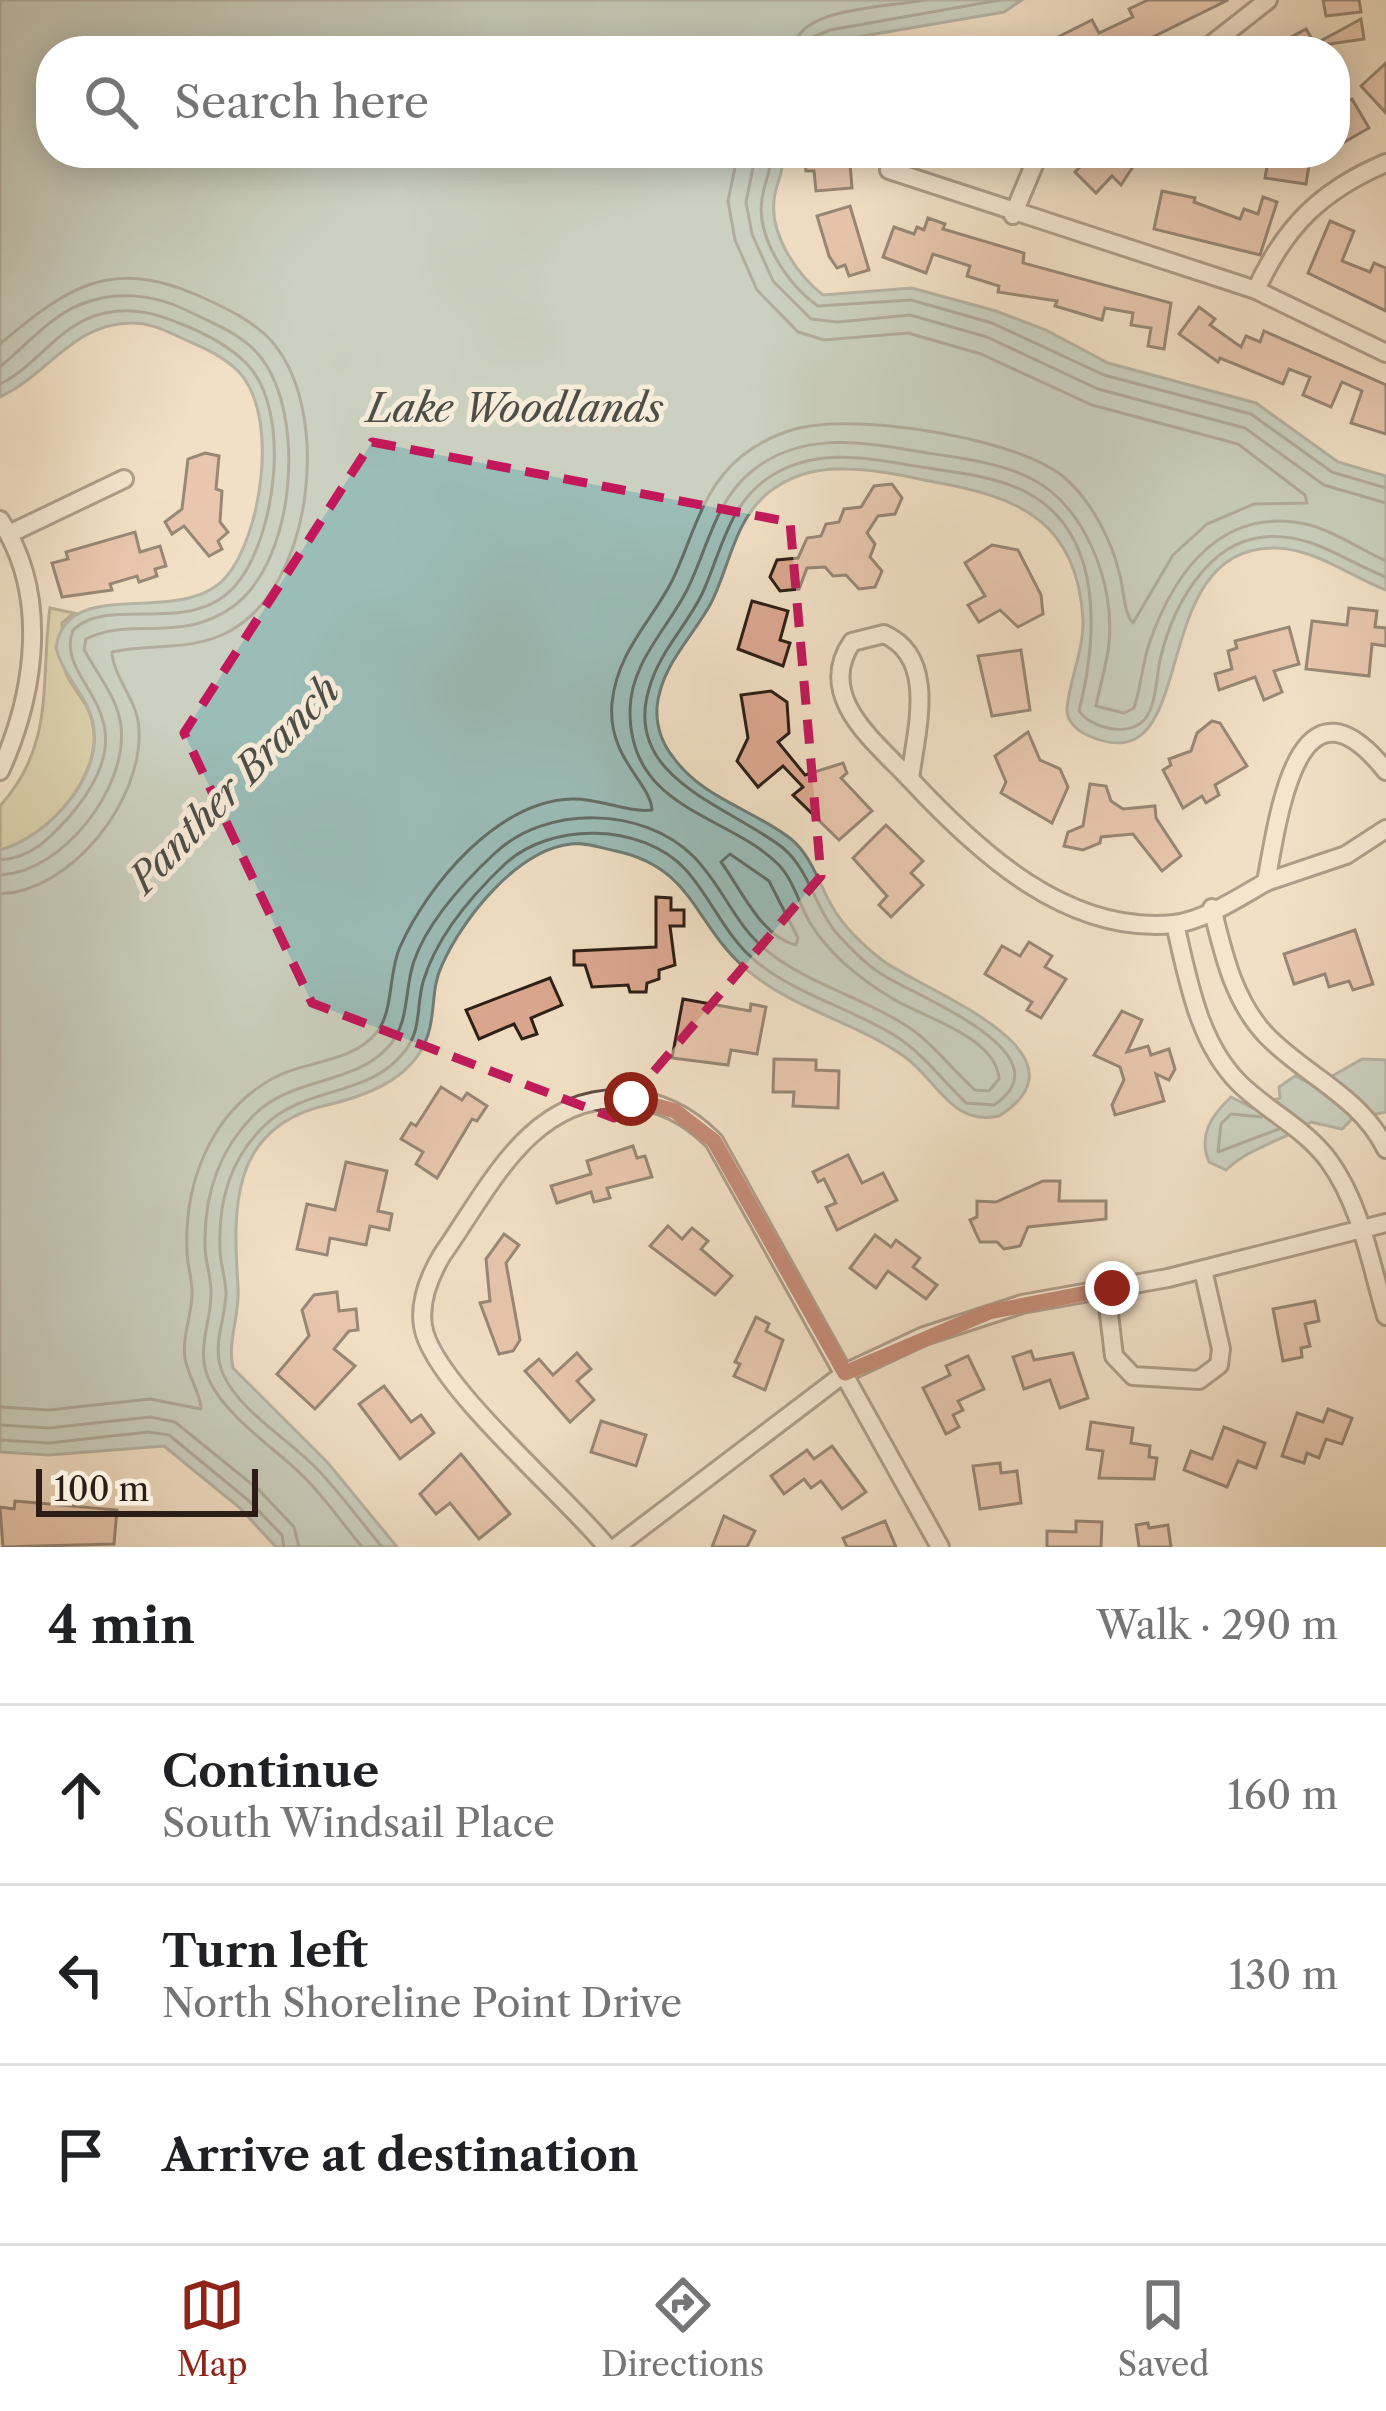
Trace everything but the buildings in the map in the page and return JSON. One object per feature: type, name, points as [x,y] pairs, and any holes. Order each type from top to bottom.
[{"type":"street","points":[[1222,36],[1268,0]]},
{"type":"street","points":[[1256,290],[1272,255],[1314,202],[1347,179],[1386,163]]},
{"type":"street","points":[[1013,215],[1033,168]]},
{"type":"street","points":[[889,170],[1013,215],[1256,290],[1386,352]]},
{"type":"street","points":[[0,771],[31,680],[32,619],[5,527],[124,479]]},
{"type":"street","points":[[910,779],[919,688],[916,659],[902,642],[884,634],[852,642],[838,662],[838,686],[862,728],[910,779],[944,815],[1056,901],[1112,922],[1175,924],[1266,883],[1346,855],[1386,829]]},
{"type":"street","points":[[1266,883],[1286,783],[1311,741],[1328,732],[1349,735],[1386,771]]},
{"type":"street","points":[[1212,908],[1228,973],[1266,1035],[1322,1078],[1366,1120],[1386,1149]]},
{"type":"street","points":[[1175,924],[1199,1017],[1216,1054],[1259,1101],[1328,1159],[1361,1230],[1386,1316]]},
{"type":"street","points":[[607,1547],[452,1381],[429,1347],[422,1311],[430,1276],[527,1137],[563,1110],[604,1098],[675,1111],[694,1121],[730,1162],[940,1547]]},
{"type":"street","points":[[616,1547],[764,1430],[845,1373],[989,1312],[1203,1270],[1386,1223]]},
{"type":"street","points":[[1106,1289],[1114,1356],[1133,1376],[1199,1380],[1219,1365],[1221,1349],[1203,1270]]},
{"type":"highlighted area","points":[[372,442],[790,522],[821,876],[614,1118],[312,1003],[184,733]]},
{"type":"shaded area","points":[[50,608],[74,613],[62,623],[63,660],[92,721],[90,762],[69,801],[53,818],[0,850],[0,806],[18,783],[38,735]]},
{"type":"water","name":"Lake Woodlands","points":[[0,0],[1022,0],[1004,12],[863,36],[36,36],[36,168],[782,168],[774,201],[776,227],[795,266],[823,295],[912,288],[996,311],[1046,330],[1108,363],[1256,403],[1338,462],[1386,476],[1386,590],[1320,558],[1292,550],[1277,548],[1234,557],[1206,583],[1148,728],[1124,743],[1087,735],[1068,717],[1083,630],[1078,586],[1069,558],[1038,519],[1017,506],[965,488],[855,469],[804,474],[769,492],[740,530],[711,603],[665,678],[657,707],[663,740],[699,783],[798,846],[838,915],[868,949],[962,1005],[1016,1046],[1029,1069],[1024,1092],[999,1116],[983,1117],[957,1108],[905,1057],[783,995],[746,969],[677,884],[642,859],[571,844],[531,859],[494,889],[451,947],[437,981],[430,1027],[416,1058],[376,1089],[295,1116],[271,1132],[254,1152],[244,1175],[236,1229],[233,1368],[328,1463],[397,1547],[276,1547],[240,1508],[164,1446],[49,1455],[0,1452],[0,850],[53,819],[69,802],[90,764],[93,723],[56,648],[64,626],[80,613],[102,606],[182,599],[206,592],[226,577],[239,558],[257,505],[262,444],[259,415],[251,390],[224,359],[164,330],[131,323],[110,326],[77,341],[0,397]]},
{"type":"water","points":[[1362,1059],[1386,1060],[1386,1112],[1352,1119],[1342,1129],[1311,1122],[1226,1170],[1209,1162],[1208,1126],[1231,1097],[1253,1108],[1280,1098],[1279,1087],[1295,1076],[1315,1086]]},
{"type":"route","points":[[631,1099],[675,1111],[694,1121],[714,1141],[730,1162],[845,1373],[989,1312],[1112,1288]]},
{"type":"water label","name":"Panther Branch","points":[[234,784]]}]
